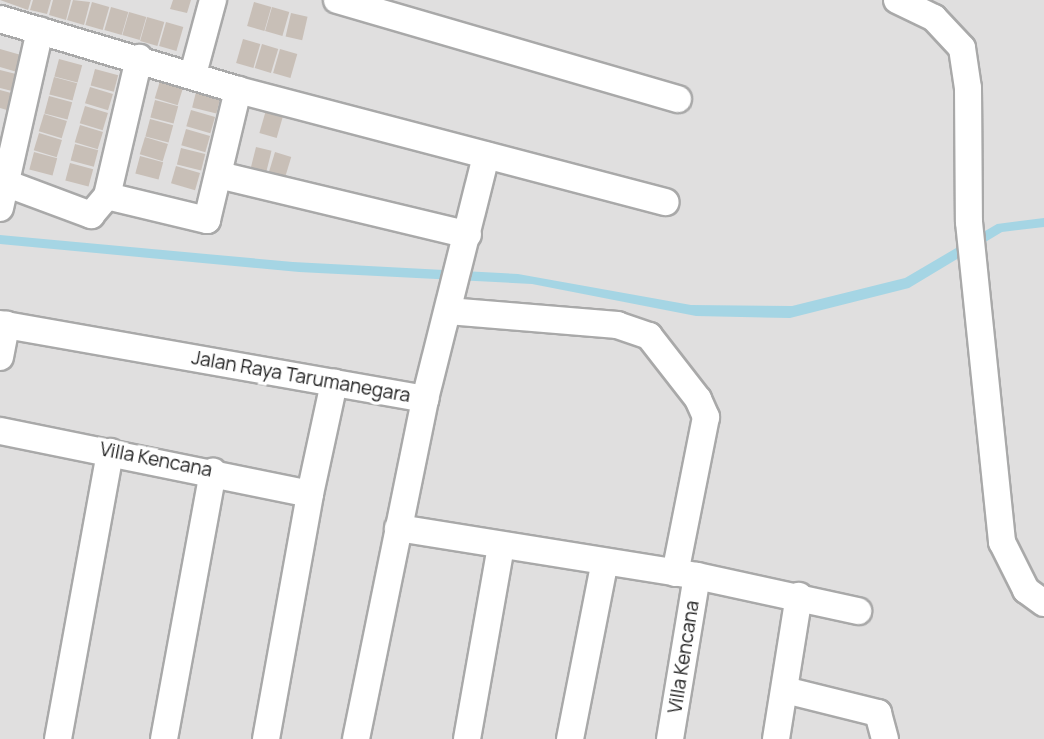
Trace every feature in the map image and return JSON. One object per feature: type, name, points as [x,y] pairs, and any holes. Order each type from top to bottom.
[{"type":"street","points":[[193,74],[213,0]]},
{"type":"street","points":[[337,0],[678,99]]},
{"type":"street","points":[[897,0],[934,19],[962,48],[968,88],[969,222],[1002,542],[1026,590],[1044,603]]},
{"type":"street","points":[[0,19],[193,74],[238,90],[666,202]]},
{"type":"street","points":[[40,30],[4,196],[88,215],[107,196],[139,58]]},
{"type":"street","points":[[107,196],[207,220],[238,90]]},
{"type":"street","points":[[425,399],[486,156]]},
{"type":"street","points":[[219,176],[465,247]]},
{"type":"street","points":[[450,302],[617,325],[649,335],[698,399],[706,418],[686,575]]},
{"type":"street","points":[[0,357],[3,325]]},
{"type":"street","name":"Jalan Raya Tarumanegara","points":[[3,325],[425,399],[356,739]]},
{"type":"street","points":[[265,739],[310,495],[334,383]]},
{"type":"street","name":"Villa Kencana","points":[[0,431],[213,471],[310,495]]},
{"type":"street","points":[[58,739],[110,452]]},
{"type":"street","points":[[164,739],[213,471]]},
{"type":"street","name":"Villa Kencana","points":[[398,528],[604,565],[686,575],[799,596],[858,611]]},
{"type":"street","points":[[467,739],[501,547]]},
{"type":"street","points":[[570,739],[604,565]]},
{"type":"street","name":"Villa Kencana","points":[[670,739],[686,575]]},
{"type":"street","points":[[776,739],[799,596]]},
{"type":"street","points":[[785,690],[878,713],[885,739]]},
{"type":"shaded area","points":[[0,0],[1044,0],[1044,739],[0,739]]},
{"type":"water","points":[[1044,218],[1044,227],[1002,232],[909,288],[790,318],[696,316],[532,284],[299,272],[0,244],[0,235],[293,262],[518,274],[691,305],[792,306],[905,278],[997,224]]},
{"type":"building","points":[[0,0],[31,0],[28,10]]},
{"type":"building","points":[[33,0],[51,0],[47,14],[30,10]]},
{"type":"building","points":[[53,0],[71,0],[66,20],[49,15]]},
{"type":"building","points":[[73,0],[90,2],[84,25],[67,20]]},
{"type":"building","points":[[173,0],[191,0],[187,13],[170,9]]},
{"type":"building","points":[[92,2],[109,7],[103,30],[85,25]]},
{"type":"building","points":[[254,2],[271,7],[264,31],[247,26]]},
{"type":"building","points":[[111,7],[128,12],[122,35],[104,30]]},
{"type":"building","points":[[272,7],[289,12],[282,36],[265,31]]},
{"type":"building","points":[[129,12],[146,17],[140,40],[122,35]]},
{"type":"building","points":[[291,13],[308,17],[302,40],[286,36]]},
{"type":"building","points":[[147,17],[164,22],[157,46],[140,41]]},
{"type":"building","points":[[166,22],[183,27],[176,51],[159,46]]},
{"type":"building","points":[[243,39],[260,44],[253,68],[236,63]]},
{"type":"building","points":[[262,44],[278,49],[271,73],[255,68]]},
{"type":"building","points":[[0,49],[21,55],[17,72],[0,67]]},
{"type":"building","points":[[280,49],[297,54],[290,78],[273,73]]},
{"type":"building","points":[[59,59],[82,65],[78,83],[54,76]]},
{"type":"building","points":[[95,69],[118,75],[114,92],[91,85]]},
{"type":"building","points":[[0,70],[16,74],[12,91],[0,88]]},
{"type":"building","points":[[54,77],[77,83],[73,101],[49,94]]},
{"type":"building","points":[[160,81],[183,88],[178,105],[155,98]]},
{"type":"building","points":[[90,87],[113,94],[108,110],[85,103]]},
{"type":"building","points":[[0,90],[11,93],[7,110],[0,108]]},
{"type":"building","points":[[196,92],[220,98],[216,114],[192,108]]},
{"type":"building","points":[[49,96],[72,102],[68,120],[44,113]]},
{"type":"building","points":[[155,100],[178,106],[174,124],[150,117]]},
{"type":"building","points":[[85,106],[108,113],[103,130],[80,123]]},
{"type":"building","points":[[191,110],[215,117],[210,133],[186,126]]},
{"type":"building","points":[[266,110],[283,115],[277,138],[259,133]]},
{"type":"building","points":[[44,114],[67,121],[62,138],[39,131]]},
{"type":"building","points":[[150,119],[173,125],[169,143],[145,136]]},
{"type":"building","points":[[80,125],[103,132],[98,149],[75,142]]},
{"type":"building","points":[[186,129],[210,136],[205,152],[181,145]]},
{"type":"building","points":[[39,133],[62,140],[57,157],[34,150]]},
{"type":"building","points":[[145,137],[168,144],[163,161],[140,154]]},
{"type":"building","points":[[75,144],[98,150],[94,167],[71,160]]},
{"type":"building","points":[[256,147],[272,151],[266,174],[250,170]]},
{"type":"building","points":[[181,148],[205,154],[201,171],[177,164]]},
{"type":"building","points":[[34,152],[57,158],[53,176],[29,169]]},
{"type":"building","points":[[275,152],[291,157],[284,181],[268,176]]},
{"type":"building","points":[[140,156],[163,162],[159,180],[135,173]]},
{"type":"building","points":[[70,163],[93,169],[89,187],[65,180]]},
{"type":"building","points":[[176,166],[200,173],[195,190],[171,183]]}]
